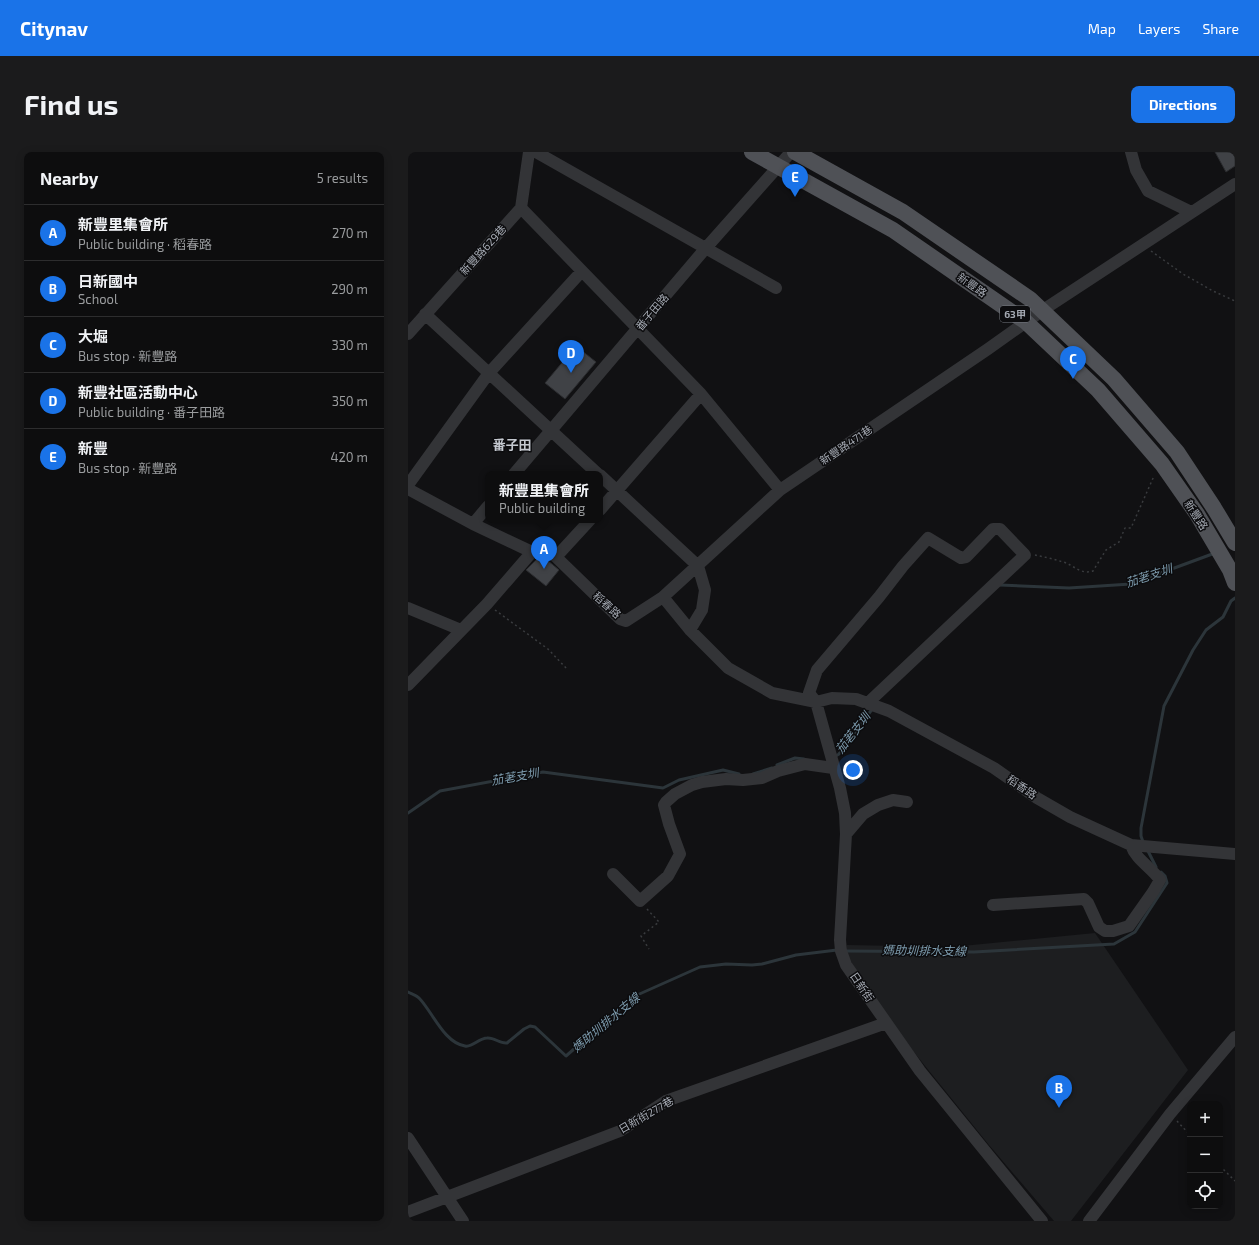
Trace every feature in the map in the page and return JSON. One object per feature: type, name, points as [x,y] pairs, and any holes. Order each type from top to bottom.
[{"type":"main road","name":"新豐路","points":[[752,152],[893,230],[1026,322],[1098,390],[1162,464],[1197,514],[1219,551],[1235,583]]},
{"type":"main road","name":"新豐路","points":[[795,152],[903,212],[1030,299],[1043,310],[1114,379],[1177,452],[1214,508],[1234,542]]},
{"type":"street","points":[[529,152],[521,208],[701,394],[780,490]]},
{"type":"street","points":[[536,152],[776,288]]},
{"type":"street","name":"番子田路","points":[[516,471],[705,249],[791,152]]},
{"type":"street","points":[[1131,152],[1136,170],[1148,191],[1191,212]]},
{"type":"street","name":"新豐路471巷","points":[[663,597],[780,490],[1043,310],[1235,184]]},
{"type":"street","name":"新豐路629巷","points":[[408,334],[521,208]]},
{"type":"street","points":[[408,485],[489,373],[582,271]]},
{"type":"street","points":[[425,314],[595,471]]},
{"type":"street","points":[[603,507],[701,394]]},
{"type":"street","points":[[603,479],[698,566],[705,590],[702,610],[690,630]]},
{"type":"street","name":"稻春路","points":[[408,489],[473,524],[532,552],[536,550],[546,550],[556,557],[620,619],[626,621],[663,597]]},
{"type":"street","points":[[473,524],[485,510]]},
{"type":"street","points":[[556,557],[587,523]]},
{"type":"street","name":"日新街","points":[[1025,555],[1000,530],[993,529],[966,557],[960,558],[928,538],[817,670],[809,693],[816,702],[844,807],[846,834],[840,951],[846,965],[920,1071],[1042,1221]]},
{"type":"street","points":[[408,685],[487,604],[532,552]]},
{"type":"street","points":[[868,704],[1025,555]]},
{"type":"street","points":[[663,597],[690,630],[728,668],[772,693],[816,702]]},
{"type":"street","points":[[408,608],[461,630]]},
{"type":"street","name":"稻香路","points":[[816,702],[832,698],[856,699],[889,711],[994,768],[1037,798],[1070,817],[1131,845],[1235,854]]},
{"type":"street","points":[[613,874],[640,901],[668,876],[680,854],[664,805],[675,794],[692,785],[702,782],[726,779],[743,780],[762,778],[778,771],[805,764],[833,768]]},
{"type":"street","points":[[846,834],[863,814],[878,805],[893,800],[907,802]]},
{"type":"street","points":[[993,905],[1084,899],[1088,903],[1099,927],[1105,931],[1114,931],[1129,926],[1160,880],[1155,872],[1134,853],[1131,845]]},
{"type":"street","name":"日新街277巷","points":[[408,1212],[620,1131],[666,1101],[886,1023]]},
{"type":"street","points":[[1089,1221],[1170,1114],[1235,1037]]},
{"type":"street","points":[[408,1138],[463,1221]]},
{"type":"path","points":[[1142,244],[1183,274],[1213,291],[1235,301]]},
{"type":"path","points":[[1025,555],[1029,554],[1065,562],[1077,570],[1087,573],[1092,571],[1106,550],[1119,542],[1125,528],[1131,528],[1155,475],[1162,464]]},
{"type":"path","points":[[487,604],[548,649],[567,669]]},
{"type":"path","points":[[640,901],[659,922],[641,936],[649,949]]},
{"type":"path","points":[[1170,1114],[1187,1132]]},
{"type":"path","points":[[1223,1169],[1235,1181]]},
{"type":"shaded area","points":[[1095,933],[1188,1070],[1071,1221],[1054,1221],[989,1145],[892,1025],[846,955],[847,945],[952,947]]},
{"type":"building","points":[[1215,152],[1235,152],[1235,166],[1226,172]]},
{"type":"building","points":[[576,346],[596,362],[565,399],[545,383]]},
{"type":"building","points":[[538,558],[546,559],[559,570],[546,586],[526,570]]},
{"type":"waterway","name":"茄荖支圳","points":[[1000,585],[1069,588],[1131,584],[1215,553]]},
{"type":"waterway","name":"媽助圳排水支線","points":[[1143,842],[1141,828],[1164,706],[1193,650],[1206,630],[1223,617],[1231,601],[1235,598]]},
{"type":"waterway","name":"茄荖支圳","points":[[834,757],[839,754],[873,708]]},
{"type":"waterway","name":"茄荖支圳","points":[[777,765],[795,758],[804,759]]},
{"type":"waterway","name":"茄荖支圳","points":[[753,774],[772,768]]},
{"type":"waterway","name":"茄荖支圳","points":[[408,813],[440,791],[543,772],[663,788],[679,780],[723,770],[739,774]]},
{"type":"waterway","name":"媽助圳排水支線","points":[[1147,849],[1156,867]]},
{"type":"waterway","name":"媽助圳排水支線","points":[[845,951],[974,952],[1114,944],[1135,932],[1167,883],[1165,876],[1161,872]]},
{"type":"waterway","name":"媽助圳排水支線","points":[[408,992],[419,998],[439,1026],[458,1044],[468,1046],[484,1038],[492,1038],[507,1043],[530,1026],[535,1027],[566,1056],[635,996],[700,967],[726,964],[762,964],[796,955],[837,950]]},
{"type":"place","name":"新豐","points":[[795,197]]},
{"type":"place","name":"新豐社區活動中心","points":[[571,373]]},
{"type":"place","name":"大堀","points":[[1073,379]]},
{"type":"place","name":"新豐里集會所","points":[[544,569]]},
{"type":"place","name":"日新國中","points":[[1059,1108]]},
{"type":"district","name":"番子田","points":[[512,445]]}]
